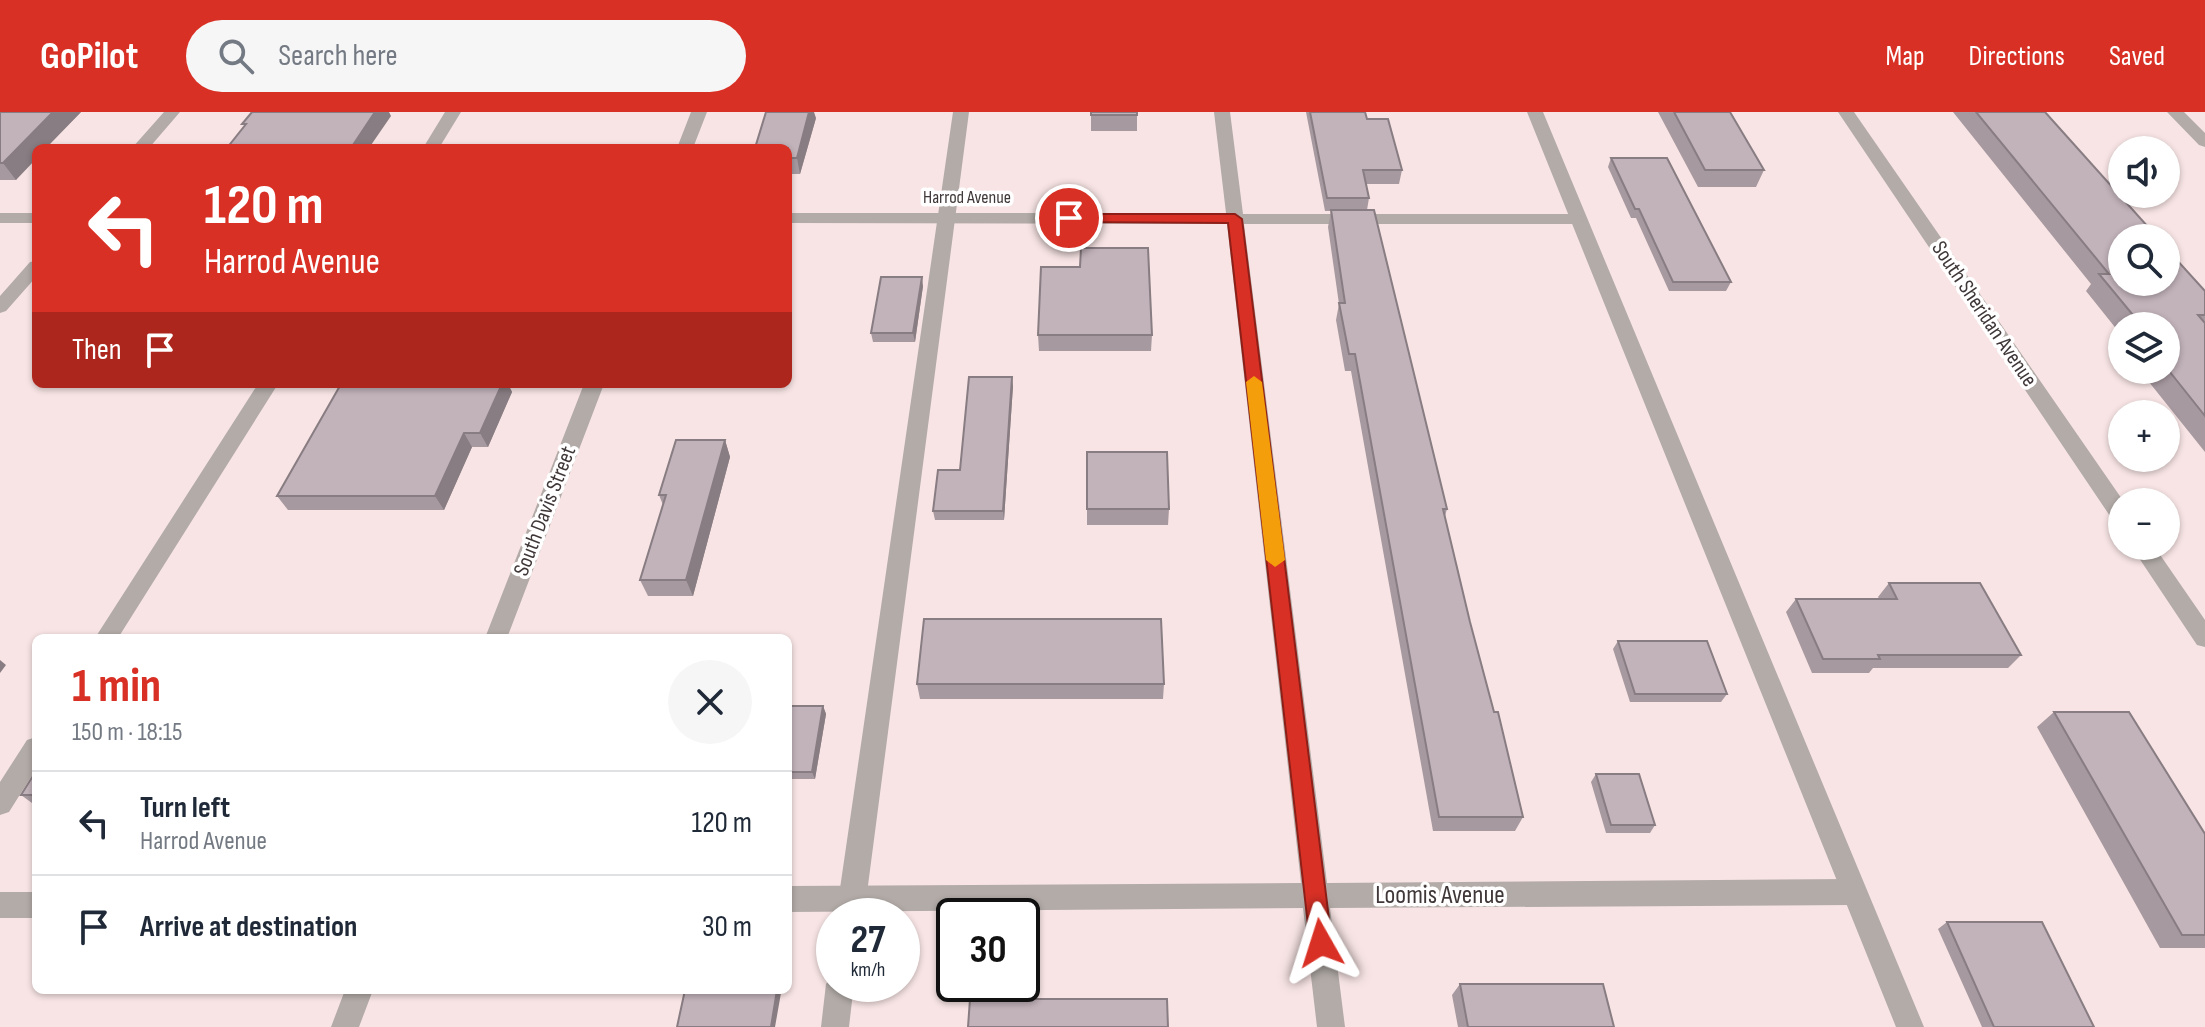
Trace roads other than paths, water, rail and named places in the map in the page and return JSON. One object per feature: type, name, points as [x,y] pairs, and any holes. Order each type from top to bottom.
[{"type":"street","points":[[144,144],[172,112]]},
{"type":"street","points":[[433,144],[453,112]]},
{"type":"street","points":[[687,144],[699,112]]},
{"type":"street","points":[[852,898],[961,112]]},
{"type":"street","points":[[1222,112],[1331,1027]]},
{"type":"street","points":[[1535,112],[1852,892],[1910,1027]]},
{"type":"street","name":"South Sheridan Avenue","points":[[1846,112],[2108,496]]},
{"type":"street","points":[[2175,112],[2205,142]]},
{"type":"street","points":[[0,218],[32,218]]},
{"type":"street","name":"Harrod Avenue","points":[[792,218],[1578,219]]},
{"type":"street","points":[[0,307],[32,271]]},
{"type":"street","points":[[109,634],[265,388]]},
{"type":"street","name":"South Davis Street","points":[[498,634],[592,388]]},
{"type":"street","points":[[2152,560],[2205,638]]},
{"type":"street","points":[[0,804],[32,754]]},
{"type":"street","name":"Loomis Avenue","points":[[920,904],[1316,895],[1852,892]]},
{"type":"street","name":"Loomis Avenue","points":[[792,899],[816,902]]},
{"type":"street","points":[[0,905],[32,905]]},
{"type":"street","points":[[345,1027],[357,994]]},
{"type":"street","points":[[835,1027],[838,1002]]}]
